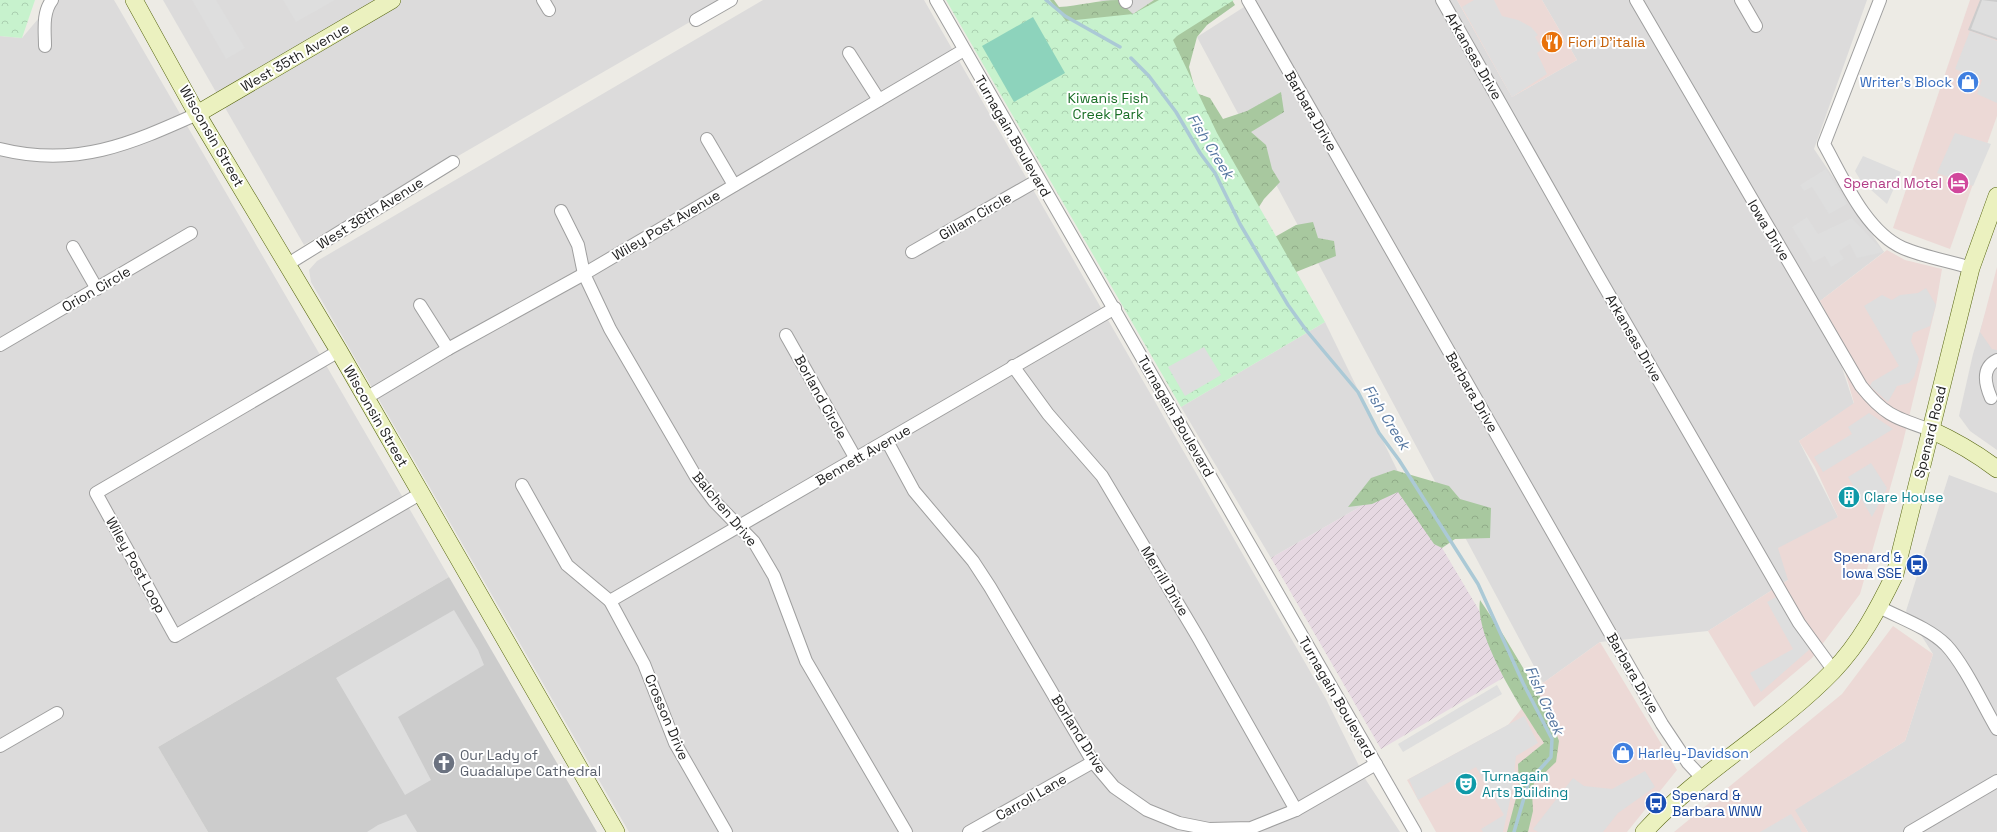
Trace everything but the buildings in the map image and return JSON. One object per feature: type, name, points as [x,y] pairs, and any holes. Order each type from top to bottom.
[{"type":"street","points":[[45,46],[44,17],[48,4],[52,0]]},
{"type":"street","name":"Wisconsin Street","points":[[134,0],[197,114],[339,351],[616,832]]},
{"type":"street","name":"West 35th Avenue","points":[[197,114],[392,0]]},
{"type":"street","points":[[696,20],[731,0]]},
{"type":"street","name":"Turnagain Boulevard","points":[[936,0],[1038,180],[1115,308],[1416,832]]},
{"type":"street","name":"Barbara Drive","points":[[1248,0],[1662,724],[1688,763],[1703,779]]},
{"type":"street","name":"Arkansas Drive","points":[[1442,0],[1596,272],[1799,623],[1834,671]]},
{"type":"street","name":"Iowa Drive","points":[[1636,0],[1861,386],[1874,403],[1893,417],[1931,430]]},
{"type":"street","points":[[1740,0],[1756,26]]},
{"type":"street","points":[[1880,0],[1824,144],[1848,188],[1872,224],[1888,239],[1903,248],[1971,268]]},
{"type":"street","name":"Wiley Post Avenue","points":[[366,398],[448,349],[584,274],[964,50]]},
{"type":"street","points":[[849,53],[879,100]]},
{"type":"street","points":[[0,148],[15,152],[49,156],[104,151],[138,140],[197,114]]},
{"type":"street","points":[[707,138],[734,185]]},
{"type":"street","name":"West 36th Avenue","points":[[288,264],[453,162]]},
{"type":"street","name":"Gillam Circle","points":[[912,252],[1038,180]]},
{"type":"street","name":"Spenard Road","points":[[1644,832],[1703,779],[1806,696],[1834,671],[1857,642],[1879,607],[1894,574],[1971,268],[1997,196]]},
{"type":"street","name":"Balchen Drive","points":[[561,211],[578,245],[584,274],[610,329],[696,476],[714,501],[754,542],[774,576],[806,661],[906,832]]},
{"type":"street","name":"Orion Circle","points":[[0,345],[191,233]]},
{"type":"street","points":[[73,248],[97,289]]},
{"type":"street","points":[[420,305],[448,349]]},
{"type":"street","name":"Bennett Avenue","points":[[610,601],[887,441],[1012,366],[1115,308]]},
{"type":"street","name":"Borland Circle","points":[[786,335],[856,459]]},
{"type":"street","name":"Wiley Post Loop","points":[[339,351],[96,493],[175,636],[420,494]]},
{"type":"street","points":[[1991,398],[1986,387],[1985,373],[1990,363],[1997,360]]},
{"type":"street","name":"Merrill Drive","points":[[1012,366],[1048,414],[1102,476],[1199,638],[1296,810]]},
{"type":"street","points":[[1931,430],[1957,442],[1982,457],[1997,469]]},
{"type":"street","name":"Borland Drive","points":[[887,441],[914,491],[973,561],[990,587],[1093,762],[1114,787],[1147,810],[1178,827],[1251,828],[1296,810],[1376,764]]},
{"type":"street","points":[[522,485],[567,565],[610,601]]},
{"type":"street","name":"Crosson Drive","points":[[610,601],[644,664],[675,743],[726,832]]},
{"type":"street","points":[[1879,607],[1929,633],[1945,645],[1957,661],[1997,729]]},
{"type":"street","points":[[0,746],[57,713]]},
{"type":"street","name":"Carroll Lane","points":[[969,832],[1093,762]]},
{"type":"street","points":[[1910,832],[1997,781]]},
{"type":"shaded area","points":[[54,0],[114,0],[449,577],[158,747],[208,832],[0,832],[0,36],[22,38]]},
{"type":"shaded area","points":[[163,0],[728,0],[304,245]]},
{"type":"shaded area","points":[[192,0],[216,0],[245,48],[226,59]]},
{"type":"shaded area","points":[[283,0],[335,0],[296,22]]},
{"type":"shaded area","points":[[763,0],[924,0],[1326,699],[1366,780],[1400,832],[629,832],[311,282],[309,270],[317,261]]},
{"type":"shaded area","points":[[1099,0],[1154,0],[1133,14]]},
{"type":"shaded area","points":[[1255,0],[1457,0],[1512,97],[1577,60],[1542,0],[1867,0],[1814,149],[1884,252],[1820,301],[1854,404],[1799,441],[1838,517],[1788,580],[1708,631],[1600,642],[1543,683],[1197,37]]},
{"type":"shaded area","points":[[1457,0],[1542,0],[1577,60],[1512,97]]},
{"type":"shaded area","points":[[1474,0],[1494,0],[1502,16],[1518,20],[1531,27],[1538,35],[1535,37],[1542,49],[1537,53],[1547,74],[1512,97],[1462,7]]},
{"type":"shaded area","points":[[1970,0],[1997,0],[1997,116],[1950,249],[1893,228]]},
{"type":"shaded area","points":[[1980,0],[1997,0],[1997,40],[1968,30]]},
{"type":"shaded area","points":[[1982,0],[1997,2],[1997,38],[1971,29]]},
{"type":"shaded area","points":[[1970,31],[1997,41],[1997,103],[1977,94],[1982,80],[1955,69]]},
{"type":"shaded area","points":[[1955,133],[1991,144],[1973,186],[1937,173]]},
{"type":"shaded area","points":[[1863,156],[1901,172],[1887,204],[1861,181],[1855,171]]},
{"type":"shaded area","points":[[1826,169],[1847,204],[1829,214],[1812,187],[1804,191],[1800,185]]},
{"type":"shaded area","points":[[1807,217],[1818,234],[1852,218],[1884,252],[1857,258],[1850,244],[1839,251],[1844,259],[1831,267],[1825,256],[1813,262],[1792,227]]},
{"type":"shaded area","points":[[1887,250],[1905,260],[1942,269],[1936,305],[1902,446],[1860,594],[1812,658],[1754,707],[1708,631],[1788,580],[1778,548],[1838,517],[1815,467],[1799,441],[1854,403],[1830,320],[1820,301]]},
{"type":"shaded area","points":[[1997,267],[1997,350],[1992,349],[1980,332]]},
{"type":"shaded area","points":[[1997,275],[1997,450],[1970,431],[1959,416],[1973,354]]},
{"type":"shaded area","points":[[1926,288],[1936,305],[1930,326],[1913,333],[1911,341],[1919,359],[1914,377],[1909,383],[1897,386],[1888,402],[1870,386],[1872,382],[1899,366],[1864,306],[1882,295],[1892,300],[1900,295],[1918,293]]},
{"type":"shaded area","points":[[1325,322],[1403,482],[1271,558],[1181,407]]},
{"type":"shaded area","points":[[1204,347],[1221,375],[1185,396],[1168,367]]},
{"type":"shaded area","points":[[1869,413],[1893,429],[1823,472],[1814,457],[1852,434],[1848,427]]},
{"type":"shaded area","points":[[1871,463],[1887,488],[1872,517],[1848,477]]},
{"type":"shaded area","points":[[1949,475],[1997,493],[1997,832],[1808,832],[1794,810],[1905,741],[1933,654],[1906,611]]},
{"type":"shaded area","points":[[1403,482],[1515,671],[1381,749],[1271,558]]},
{"type":"shaded area","points":[[449,577],[597,832],[208,832],[158,747]]},
{"type":"shaded area","points":[[1780,595],[1810,649],[1761,692],[1750,673],[1793,649],[1767,602]]},
{"type":"shaded area","points":[[454,610],[478,650],[484,665],[398,717],[431,780],[405,795],[336,678]]},
{"type":"shaded area","points":[[1893,626],[1933,654],[1905,741],[1795,810],[1808,832],[1674,832],[1842,694]]},
{"type":"shaded area","points":[[1600,642],[1677,770],[1627,832],[1436,832],[1407,780],[1508,725],[1543,683]]},
{"type":"shaded area","points":[[1497,685],[1502,694],[1403,752],[1398,744]]},
{"type":"shaded area","points":[[1524,716],[1538,743],[1516,756],[1512,791],[1503,832],[1483,832],[1481,829],[1504,815],[1476,767],[1418,800],[1409,779]]},
{"type":"shaded area","points":[[1645,771],[1655,787],[1618,813],[1603,832],[1538,832],[1533,829],[1573,778],[1584,786],[1612,789]]},
{"type":"shaded area","points":[[406,814],[417,832],[367,832],[378,825]]},
{"type":"shaded area","points":[[1791,814],[1802,832],[1760,832]]},
{"type":"green space","points":[[0,0],[35,0],[22,38],[0,36]]},
{"type":"green space","name":"Kiwanis Fish Creek Park","points":[[946,0],[1050,0],[1066,21],[1133,14],[1159,0],[1234,0],[1173,40],[1217,133],[1325,322],[1181,407]]},
{"type":"green space","points":[[1027,0],[1054,0],[1059,7],[1118,0],[1133,14],[1154,0],[1232,0],[1235,5],[1207,25],[1197,37],[1189,67],[1196,93],[1210,98],[1223,119],[1247,111],[1281,92],[1284,112],[1251,132],[1266,145],[1272,169],[1280,182],[1264,199],[1257,210],[1273,238],[1296,225],[1313,222],[1318,238],[1334,241],[1336,256],[1296,272],[1321,320]]},
{"type":"green space","points":[[1033,17],[1065,73],[1014,102],[982,46]]},
{"type":"green space","points":[[1394,470],[1449,486],[1460,499],[1491,508],[1490,538],[1455,539],[1442,548],[1434,544],[1398,492],[1372,504],[1348,507],[1371,478]]},
{"type":"green space","points":[[1480,600],[1504,636],[1547,708],[1559,741],[1556,762],[1534,783],[1532,792],[1533,811],[1528,832],[1507,832],[1519,787],[1518,764],[1544,743],[1513,694],[1492,653],[1480,615]]},
{"type":"waterway","name":"Fish Creek","points":[[1046,0],[1065,16],[1120,47]]},
{"type":"waterway","name":"Fish Creek","points":[[1131,58],[1149,76],[1176,112],[1200,153],[1215,173],[1240,224],[1288,305],[1306,330],[1358,392],[1379,433],[1399,460],[1478,584],[1523,683],[1552,739],[1551,757],[1529,781],[1514,832]]},
{"type":"place","name":"Fiori D'italia","points":[[1552,42]]},
{"type":"place","name":"Writer's Block","points":[[1968,82]]},
{"type":"place","name":"Spenard Motel","points":[[1958,183]]},
{"type":"place","name":"Clare House","points":[[1849,497]]},
{"type":"place","name":"Spenard & Iowa SSE","points":[[1917,565]]},
{"type":"place","name":"Harley-Davidson","points":[[1623,753]]},
{"type":"place","name":"Our Lady of Guadalupe Cathedral","points":[[444,763]]},
{"type":"place","name":"Turnagain Arts Building","points":[[1466,784]]},
{"type":"place","name":"Spenard & Barbara WNW","points":[[1656,803]]}]
